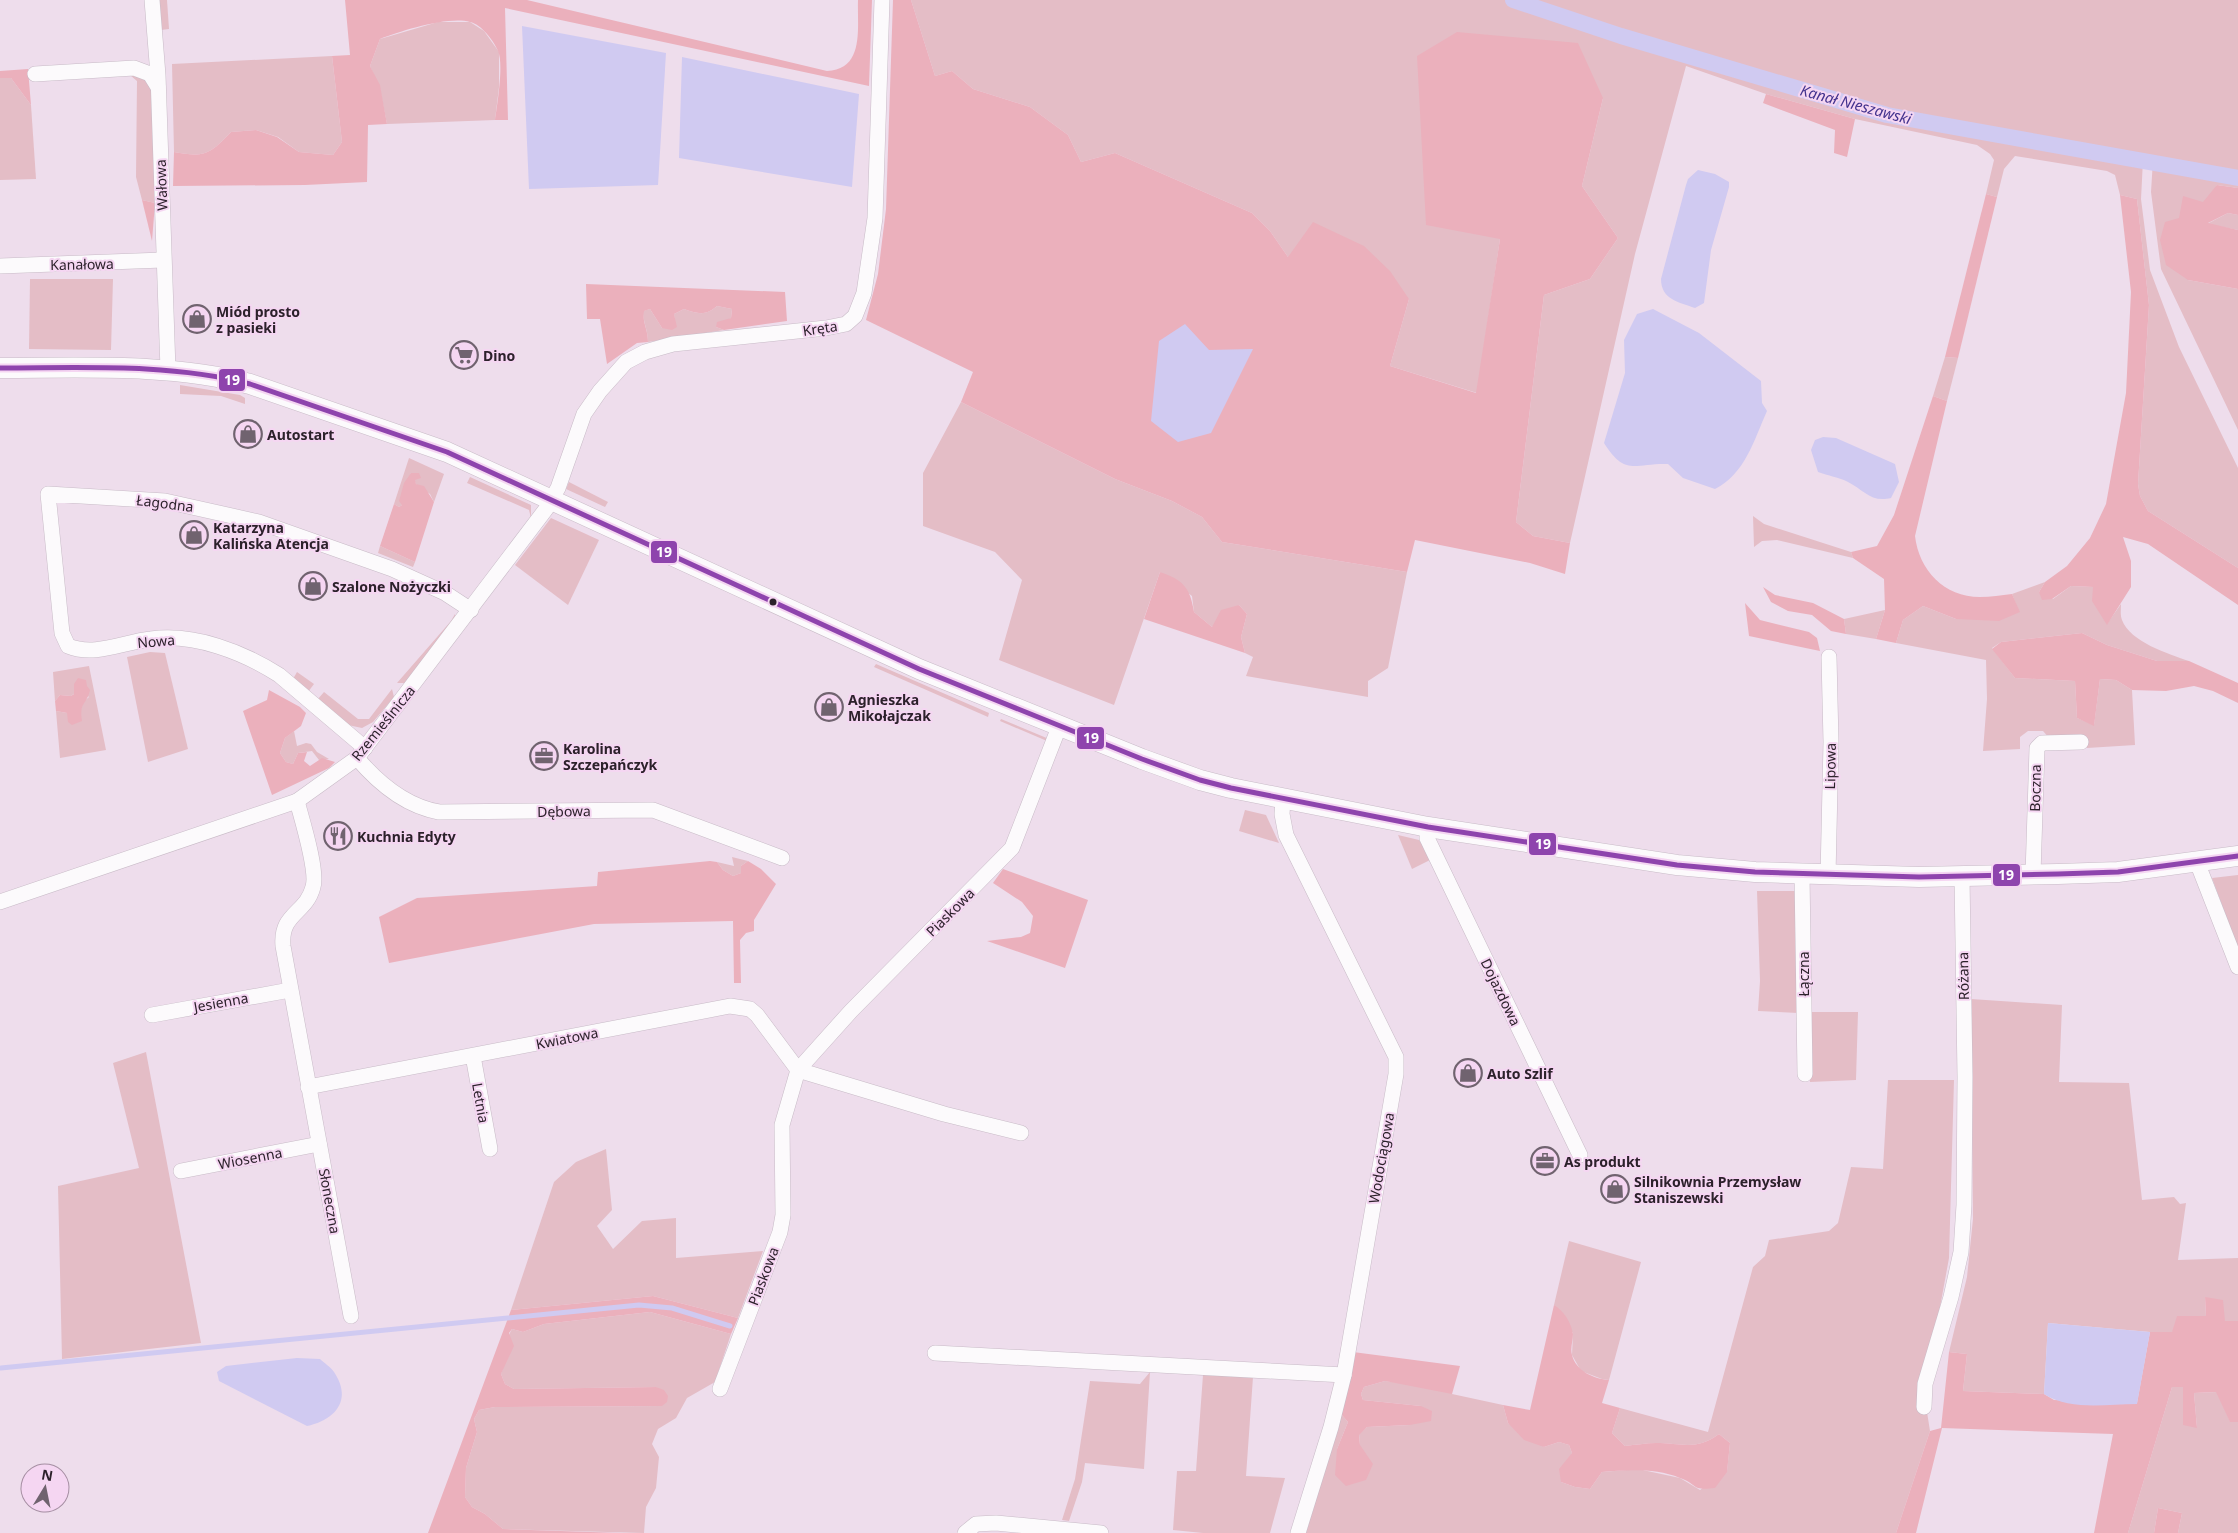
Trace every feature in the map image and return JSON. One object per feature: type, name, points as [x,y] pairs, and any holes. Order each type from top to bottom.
[{"type":"main road","points":[[0,368],[168,370],[221,377],[268,390],[447,452],[919,669],[1059,727],[1200,780],[1283,800],[1428,827],[1677,865],[1802,875],[1962,876],[2118,872],[2238,856]]},
{"type":"street","name":"Wałowa","points":[[152,0],[158,87],[168,370]]},
{"type":"street","name":"Kręta","points":[[553,500],[584,414],[600,390],[626,362],[645,352],[672,344],[826,328],[846,324],[855,316],[864,293],[875,218],[882,0]]},
{"type":"street","points":[[35,74],[134,68],[150,74],[158,87]]},
{"type":"street","name":"Kanałowa","points":[[0,266],[163,260]]},
{"type":"street","name":"Łagodna","points":[[48,494],[165,501],[253,520],[283,529],[398,572],[445,593],[471,610]]},
{"type":"street","name":"Nowa","points":[[48,494],[62,633],[68,646],[85,651],[100,650],[140,640],[164,638],[190,640],[230,651],[263,665],[279,675],[361,753]]},
{"type":"street","name":"Rzemieślnicza","points":[[0,902],[297,801],[361,753],[553,500]]},
{"type":"street","name":"Lipowa","points":[[1828,656],[1831,742],[1828,876]]},
{"type":"street","name":"Piaskowa","points":[[720,1389],[780,1232],[784,1215],[782,1125],[798,1070],[852,1011],[1012,848],[1059,727]]},
{"type":"street","name":"Boczna","points":[[2033,875],[2036,748],[2042,743],[2081,742]]},
{"type":"street","name":"Dębowa","points":[[361,753],[374,778],[403,800],[427,810],[439,812],[653,810],[782,858]]},
{"type":"street","name":"Wodociągowa","points":[[1283,800],[1282,814],[1286,835],[1396,1057],[1396,1074],[1344,1376],[1331,1427],[1298,1533]]},
{"type":"street","name":"Słoneczna","points":[[297,801],[314,871],[314,884],[308,899],[288,921],[282,932],[290,990],[351,1316]]},
{"type":"street","name":"Dojazdowa","points":[[1428,827],[1427,838],[1580,1156]]},
{"type":"street","points":[[2197,862],[2238,967]]},
{"type":"street","name":"Łączna","points":[[1802,875],[1805,1074]]},
{"type":"street","name":"Różana","points":[[1924,1407],[1924,1384],[1951,1297],[1961,1252],[1964,1205],[1965,1077],[1962,876]]},
{"type":"street","name":"Jesienna","points":[[152,1014],[290,990]]},
{"type":"street","name":"Kwiatowa","points":[[308,1086],[730,1006],[750,1009],[757,1015],[798,1070]]},
{"type":"street","name":"Letnia","points":[[472,1056],[490,1149]]},
{"type":"street","points":[[798,1070],[944,1114],[1021,1134]]},
{"type":"street","name":"Wiosenna","points":[[181,1171],[319,1144]]},
{"type":"street","points":[[935,1354],[1344,1376]]},
{"type":"street","points":[[965,1533],[976,1524],[996,1523],[1101,1533]]},
{"type":"shaded area","points":[[159,0],[167,0],[169,29],[161,30]]},
{"type":"shaded area","points":[[345,0],[527,0],[827,71],[839,69],[848,63],[853,55],[858,34],[858,0],[872,0],[869,86],[505,8],[508,120],[495,120],[500,85],[500,57],[490,38],[483,29],[474,23],[450,21],[437,23],[380,39],[370,66],[380,85],[387,124],[368,125],[367,182],[305,185],[173,186],[174,152],[184,154],[206,153],[218,145],[231,132],[256,130],[277,137],[299,152],[333,155],[342,142],[332,56],[350,55]]},
{"type":"shaded area","points":[[893,0],[911,0],[935,76],[952,71],[973,89],[1030,107],[1068,135],[1081,162],[1115,153],[1252,213],[1270,231],[1288,257],[1313,222],[1364,246],[1390,271],[1409,299],[1390,366],[1476,393],[1500,239],[1426,225],[1417,56],[1457,32],[1578,43],[1603,98],[1582,186],[1618,238],[1590,279],[1544,295],[1516,522],[1533,536],[1570,543],[1565,574],[1530,563],[1415,540],[1407,572],[1222,542],[1202,517],[1172,501],[1115,479],[961,402],[973,372],[866,320],[878,274],[886,209]]},
{"type":"shaded area","points":[[911,0],[2238,0],[2238,188],[2217,185],[2188,280],[2238,289],[2238,430],[2161,269],[2151,192],[2153,160],[2143,160],[2141,199],[2150,270],[2179,347],[2238,468],[2238,568],[2148,511],[2140,496],[2138,484],[2149,305],[2137,199],[2120,195],[2115,175],[2107,171],[2015,156],[2004,169],[1997,197],[1986,194],[1994,160],[1990,154],[1977,145],[1855,119],[1766,94],[1686,66],[1635,254],[1570,543],[1533,536],[1516,522],[1544,295],[1590,279],[1618,238],[1582,186],[1603,98],[1500,239],[1477,393],[1390,366],[1409,299],[1288,257],[1270,231],[1252,213],[1115,153],[1081,162],[1068,135],[1030,107],[973,89],[952,71],[935,76]]},
{"type":"shaded area","points":[[438,22],[470,22],[484,31],[499,52],[499,87],[495,120],[387,124],[380,89],[370,66],[380,39]]},
{"type":"shaded area","points":[[522,26],[666,53],[658,185],[529,189]]},
{"type":"shaded area","points":[[332,56],[342,142],[333,155],[299,152],[278,137],[256,130],[231,132],[218,145],[206,153],[184,154],[174,152],[172,64]]},
{"type":"shaded area","points":[[682,57],[859,94],[852,187],[679,158]]},
{"type":"shaded area","points":[[28,69],[31,105],[11,78],[0,78],[0,71]]},
{"type":"shaded area","points":[[130,75],[146,79],[153,86],[155,203],[142,200],[136,177],[137,81]]},
{"type":"shaded area","points":[[0,78],[11,78],[31,105],[36,179],[0,180]]},
{"type":"shaded area","points":[[1766,94],[1855,119],[1847,157],[1834,153],[1835,130],[1763,103]]},
{"type":"shaded area","points":[[1698,170],[1715,174],[1729,182],[1729,187],[1711,250],[1704,303],[1695,308],[1672,299],[1667,295],[1662,286],[1661,279],[1688,179]]},
{"type":"shaded area","points":[[2217,185],[2238,188],[2238,215],[2228,213],[2208,223],[2238,230],[2238,289],[2188,280],[2166,265],[2160,240],[2165,222],[2179,218],[2183,196],[2203,202]]},
{"type":"shaded area","points":[[1986,194],[1997,197],[1958,358],[1945,357]]},
{"type":"shaded area","points":[[2120,195],[2137,199],[2149,305],[2138,484],[2140,496],[2148,511],[2238,568],[2238,605],[2148,544],[2123,537],[2131,561],[2131,587],[2107,625],[2092,601],[2093,587],[2071,586],[2052,599],[2042,600],[2039,592],[2045,582],[2067,566],[2090,538],[2106,504],[2126,393],[2131,292]]},
{"type":"shaded area","points":[[142,200],[155,203],[152,241]]},
{"type":"shaded area","points":[[2228,213],[2238,215],[2238,230],[2207,224]]},
{"type":"shaded area","points":[[30,279],[113,279],[111,350],[29,349]]},
{"type":"shaded area","points":[[586,284],[785,292],[787,321],[724,330],[716,327],[717,322],[731,318],[732,309],[717,306],[705,313],[684,309],[674,314],[677,327],[672,330],[662,328],[650,309],[644,311],[648,342],[637,343],[607,364],[600,319],[587,319]]},
{"type":"shaded area","points":[[717,306],[732,309],[731,318],[716,327],[724,330],[648,342],[643,311],[650,309],[662,328],[675,322],[674,314],[684,309],[705,313]]},
{"type":"shaded area","points":[[1653,309],[1699,333],[1761,381],[1762,403],[1767,411],[1758,433],[1734,475],[1715,489],[1683,478],[1668,464],[1631,466],[1625,464],[1612,454],[1604,443],[1625,373],[1624,340],[1637,314]]},
{"type":"shaded area","points":[[1185,324],[1209,350],[1253,349],[1211,433],[1178,442],[1151,421],[1159,341]]},
{"type":"shaded area","points":[[1945,357],[1958,358],[1947,401],[1933,396]]},
{"type":"shaded area","points":[[180,385],[240,395],[245,398],[245,404],[221,396],[180,394]]},
{"type":"shaded area","points":[[1933,396],[1947,401],[1915,536],[1917,548],[1928,570],[1945,587],[1967,596],[1984,597],[2012,594],[2020,612],[1999,621],[1956,619],[1923,606],[1903,620],[1896,643],[1876,639],[1885,610],[1884,579],[1853,558],[1851,552],[1877,546],[1894,515]]},
{"type":"shaded area","points":[[961,402],[1115,479],[1172,501],[1202,517],[1222,542],[1407,572],[1388,668],[1368,681],[1368,697],[1246,676],[1253,657],[1245,653],[1241,637],[1247,614],[1239,605],[1212,627],[1194,612],[1192,596],[1160,572],[1114,705],[999,660],[1022,580],[995,552],[923,526],[923,473]]},
{"type":"shaded area","points":[[1823,437],[1836,438],[1895,464],[1899,482],[1891,498],[1878,499],[1868,495],[1845,480],[1818,472],[1811,450],[1815,440]]},
{"type":"shaded area","points":[[409,458],[444,474],[434,502],[430,494],[416,484],[411,473],[402,505],[399,507],[394,504]]},
{"type":"shaded area","points":[[411,473],[419,473],[421,478],[415,480],[416,484],[424,486],[434,502],[415,562],[380,546],[394,504],[399,507],[402,505],[399,501],[404,483]]},
{"type":"shaded area","points":[[470,477],[531,505],[531,518],[529,510],[467,483]]},
{"type":"shaded area","points":[[569,482],[608,502],[605,507],[566,489]]},
{"type":"shaded area","points":[[1753,516],[1764,524],[1851,552],[1853,558],[1777,540],[1762,541],[1754,547]]},
{"type":"shaded area","points":[[551,518],[599,540],[568,605],[515,565]]},
{"type":"shaded area","points":[[380,546],[415,562],[413,567],[378,553]]},
{"type":"shaded area","points":[[1160,572],[1174,578],[1188,590],[1194,612],[1212,627],[1221,610],[1239,605],[1247,614],[1241,637],[1245,653],[1144,619]]},
{"type":"shaded area","points":[[2045,582],[2039,592],[2053,599],[2071,586],[2093,587],[2107,624],[2121,604],[2122,620],[2126,628],[2133,635],[2151,646],[2189,661],[2157,661],[2107,645],[2082,633],[2001,642],[1992,648],[2015,678],[2075,681],[2077,718],[2094,725],[2100,679],[2116,680],[2132,690],[2135,745],[2087,748],[2087,739],[2050,739],[2043,731],[2028,731],[2020,737],[2020,749],[1983,751],[1987,699],[1986,660],[1896,643],[1903,620],[1923,606],[1956,619],[2019,612],[2012,594]]},
{"type":"shaded area","points":[[1763,587],[1775,595],[1813,603],[1844,619],[1846,634],[1831,631],[1812,615],[1788,611],[1771,602]]},
{"type":"shaded area","points":[[1745,603],[1760,620],[1809,632],[1817,638],[1820,651],[1749,636]]},
{"type":"shaded area","points":[[1885,610],[1876,639],[1846,634],[1844,619]]},
{"type":"shaded area","points":[[455,614],[455,617],[405,683],[397,683],[451,621]]},
{"type":"shaded area","points":[[2082,633],[2107,645],[2157,661],[2189,661],[2238,683],[2238,703],[2213,691],[2194,686],[2166,691],[2132,690],[2116,680],[2100,679],[2094,726],[2077,718],[2075,681],[2015,678],[1992,649],[2001,642]]},
{"type":"shaded area","points":[[150,652],[165,653],[188,749],[148,762],[127,657]]},
{"type":"shaded area","points":[[876,664],[989,713],[988,717],[874,667]]},
{"type":"shaded area","points":[[89,666],[106,750],[60,758],[56,711],[67,713],[81,709],[83,702],[89,697],[74,684],[75,693],[71,696],[60,695],[55,701],[53,672]]},
{"type":"shaded area","points":[[297,672],[314,684],[308,692],[293,679]]},
{"type":"shaded area","points":[[78,678],[86,680],[90,690],[82,706],[82,721],[72,725],[68,722],[67,713],[56,711],[55,701],[60,695],[71,696],[74,694],[74,684]]},
{"type":"shaded area","points":[[392,689],[394,697],[373,722],[362,728],[348,725],[318,699],[324,692],[358,719],[369,719]]},
{"type":"shaded area","points":[[269,690],[300,707],[306,713],[301,726],[285,738],[280,753],[286,762],[293,764],[298,753],[307,752],[304,761],[310,766],[322,758],[335,762],[329,768],[272,795],[243,711],[267,700]]},
{"type":"shaded area","points":[[1001,719],[1049,739],[1047,741],[1000,721]]},
{"type":"shaded area","points":[[294,731],[297,746],[306,743],[311,744],[317,752],[329,759],[319,760],[312,751],[298,753],[293,764],[286,762],[280,753],[285,738]]},
{"type":"shaded area","points":[[1245,810],[1266,815],[1279,843],[1239,831]]},
{"type":"shaded area","points":[[1398,835],[1419,840],[1432,859],[1412,869]]},
{"type":"shaded area","points":[[732,857],[748,861],[741,866],[741,873],[733,876],[723,870],[717,862],[734,866]]},
{"type":"shaded area","points":[[710,861],[717,862],[723,870],[733,876],[741,873],[741,866],[748,861],[761,869],[776,884],[754,920],[754,931],[746,933],[740,940],[741,983],[734,983],[733,921],[594,924],[389,963],[379,917],[417,898],[597,886],[598,872]]},
{"type":"shaded area","points":[[1003,869],[1088,900],[1065,968],[987,941],[1021,937],[1030,933],[1033,916],[1022,902],[993,883]]},
{"type":"shaded area","points":[[2238,875],[2238,948],[2212,878]]},
{"type":"shaded area","points":[[1757,891],[1798,891],[1798,1013],[1758,1011],[1760,981]]},
{"type":"shaded area","points":[[1971,999],[2062,1005],[2059,1082],[2129,1083],[2142,1200],[2174,1197],[2180,1204],[2186,1203],[2178,1260],[2238,1258],[2238,1321],[2225,1321],[2205,1297],[2206,1316],[2172,1332],[2150,1332],[2048,1323],[2044,1394],[1963,1391],[1967,1354],[1949,1352],[1967,1277],[1973,1219]]},
{"type":"shaded area","points":[[1808,1012],[1858,1012],[1856,1080],[1810,1082]]},
{"type":"shaded area","points":[[146,1052],[201,1343],[62,1359],[58,1186],[139,1168],[113,1063]]},
{"type":"shaded area","points":[[1888,1080],[1954,1080],[1949,1258],[1921,1411],[1927,1412],[1930,1431],[1896,1533],[1306,1533],[1341,1414],[1348,1422],[1337,1449],[1360,1445],[1359,1434],[1367,1427],[1410,1425],[1421,1406],[1363,1400],[1361,1394],[1364,1387],[1385,1381],[1448,1389],[1452,1394],[1503,1405],[1508,1423],[1544,1447],[1559,1442],[1569,1445],[1572,1453],[1561,1482],[1575,1487],[1590,1489],[1602,1472],[1638,1469],[1680,1478],[1700,1490],[1727,1471],[1730,1443],[1719,1434],[1703,1443],[1689,1445],[1652,1443],[1625,1446],[1612,1433],[1620,1408],[1708,1432],[1753,1267],[1765,1256],[1769,1240],[1829,1231],[1838,1223],[1851,1167],[1883,1169]]},
{"type":"shaded area","points":[[606,1149],[612,1210],[597,1226],[613,1249],[642,1221],[676,1218],[676,1258],[763,1251],[738,1318],[653,1296],[511,1310],[554,1182],[576,1162]]},
{"type":"shaded area","points":[[1569,1241],[1641,1262],[1609,1380],[1581,1371],[1572,1355],[1573,1333],[1554,1305]]},
{"type":"shaded area","points":[[653,1296],[738,1318],[731,1334],[650,1312],[544,1324],[523,1332],[512,1329],[509,1333],[514,1346],[501,1374],[505,1384],[514,1389],[656,1387],[664,1390],[668,1396],[667,1402],[662,1406],[495,1407],[479,1410],[474,1419],[477,1432],[466,1468],[465,1497],[472,1507],[485,1514],[503,1529],[621,1533],[428,1533],[511,1310]]},
{"type":"shaded area","points":[[2205,1297],[2223,1300],[2225,1321],[2238,1321],[2238,1422],[2230,1422],[2216,1392],[2194,1393],[2197,1428],[2183,1425],[2183,1387],[2172,1387],[2128,1533],[2094,1533],[2113,1434],[1942,1428],[1916,1533],[1896,1533],[1930,1431],[1941,1428],[1949,1352],[1967,1354],[1963,1391],[2044,1394],[2054,1400],[2137,1403],[2150,1332],[2172,1332],[2177,1316],[2206,1316]]},
{"type":"shaded area","points":[[1554,1305],[1564,1314],[1571,1325],[1573,1334],[1571,1352],[1577,1366],[1592,1376],[1609,1380],[1602,1403],[1620,1408],[1612,1433],[1625,1446],[1652,1443],[1689,1445],[1703,1443],[1719,1434],[1730,1443],[1727,1472],[1715,1488],[1702,1489],[1671,1475],[1632,1470],[1602,1472],[1590,1489],[1575,1487],[1561,1482],[1559,1469],[1572,1453],[1569,1445],[1559,1442],[1544,1447],[1524,1440],[1508,1423],[1503,1405],[1530,1410]]},
{"type":"shaded area","points":[[650,1312],[731,1334],[715,1382],[687,1398],[676,1418],[658,1429],[652,1444],[659,1457],[656,1488],[646,1507],[644,1533],[503,1529],[485,1514],[472,1507],[465,1497],[466,1468],[477,1432],[474,1419],[479,1410],[495,1407],[662,1406],[656,1387],[514,1389],[505,1384],[501,1374],[508,1339],[512,1329],[523,1332],[544,1324]]},
{"type":"shaded area","points":[[2048,1323],[2150,1332],[2137,1404],[2077,1405],[2054,1399],[2044,1394]]},
{"type":"shaded area","points":[[1353,1352],[1460,1366],[1452,1394],[1385,1381],[1364,1387],[1361,1394],[1363,1400],[1421,1406],[1432,1411],[1431,1421],[1410,1425],[1367,1427],[1359,1435],[1360,1445],[1373,1464],[1366,1480],[1346,1486],[1335,1475],[1337,1449],[1348,1422],[1341,1414],[1351,1377]]},
{"type":"shaded area","points":[[297,1358],[320,1359],[333,1370],[342,1391],[341,1400],[333,1414],[326,1419],[307,1426],[219,1381],[217,1372],[226,1366]]},
{"type":"shaded area","points":[[1150,1372],[1144,1469],[1085,1463],[1082,1482],[1069,1521],[1062,1520],[1075,1479],[1090,1381],[1140,1384]]},
{"type":"shaded area","points":[[1203,1375],[1253,1377],[1246,1476],[1285,1478],[1270,1533],[1203,1533],[1173,1530],[1177,1471],[1196,1471]]},
{"type":"shaded area","points":[[2172,1387],[2183,1387],[2197,1428],[2194,1393],[2217,1392],[2230,1421],[2238,1422],[2238,1533],[2178,1533],[2182,1513],[2158,1508],[2154,1533],[2128,1533]]},
{"type":"shaded area","points":[[2158,1508],[2182,1513],[2178,1533],[2154,1533]]},
{"type":"waterway","name":"Kanał Nieszawski","points":[[1513,0],[1621,36],[1887,115],[2238,178]]},
{"type":"waterway","points":[[1,1368],[639,1305],[672,1308],[730,1326]]},
{"type":"transit line","name":"19","points":[[0,368],[126,368],[188,373],[250,384],[447,452],[919,669],[1142,759],[1200,780],[1231,788],[1428,827],[1677,865],[1755,872],[1919,877],[2058,874],[2118,872],[2238,856]]},
{"type":"place","name":"Miód prosto z pasieki","points":[[197,319]]},
{"type":"place","name":"Dino","points":[[464,355]]},
{"type":"place","name":"Autostart","points":[[248,434]]},
{"type":"place","name":"Katarzyna Kalińska Atencja","points":[[194,535]]},
{"type":"place","name":"Szalone Nożyczki","points":[[313,586]]},
{"type":"place","name":"Agnieszka Mikołajczak","points":[[829,707]]},
{"type":"place","name":"Karolina Szczepańczyk","points":[[544,756]]},
{"type":"place","name":"Kuchnia Edyty","points":[[338,836]]},
{"type":"place","name":"Auto Szlif","points":[[1468,1073]]},
{"type":"place","name":"As produkt","points":[[1545,1161]]},
{"type":"place","name":"Silnikownia Przemysław Staniszewski","points":[[1615,1189]]}]
